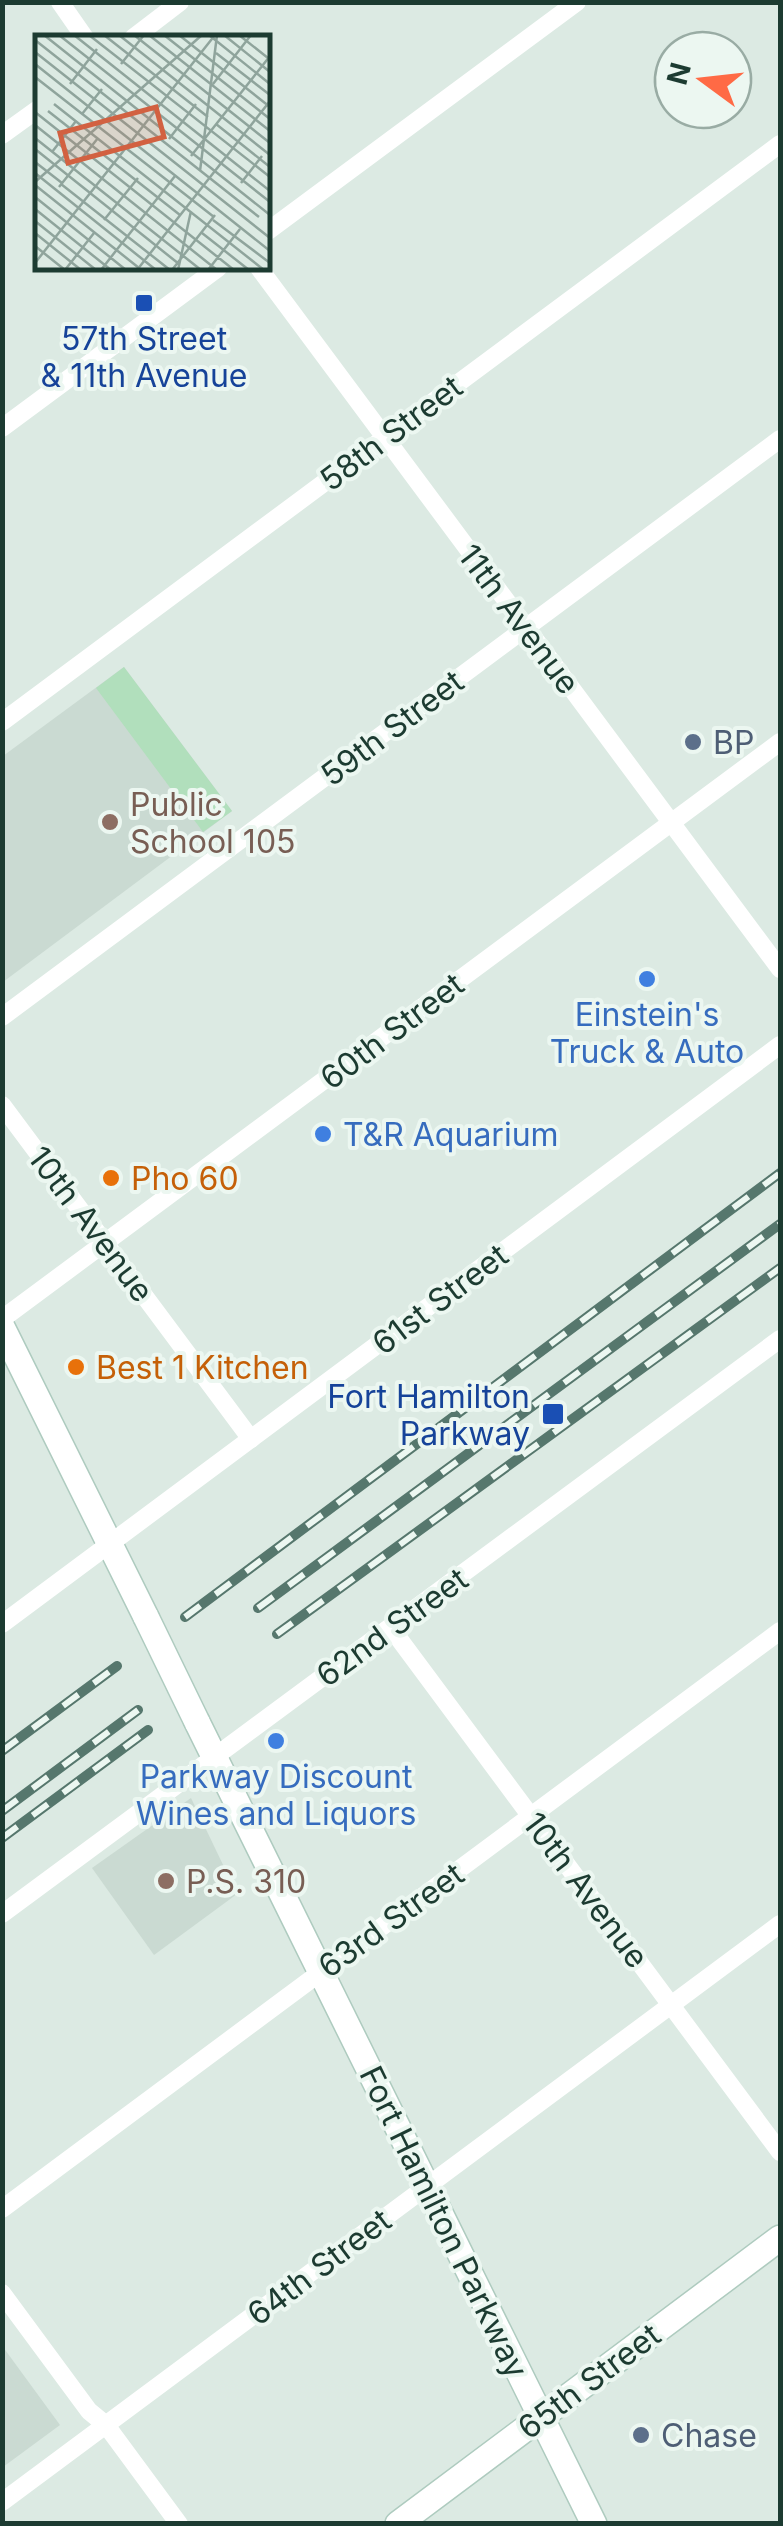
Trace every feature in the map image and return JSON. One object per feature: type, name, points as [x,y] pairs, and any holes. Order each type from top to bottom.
[{"type":"main road","name":"Fort Hamilton Parkway","points":[[2,1328],[594,2524]]},
{"type":"main road","name":"65th Street","points":[[398,2524],[780,2238]]},
{"type":"street","points":[[60,2],[83,35]]},
{"type":"street","points":[[137,35],[180,2]]},
{"type":"street","points":[[270,230],[577,2]]},
{"type":"street","points":[[2,135],[35,110]]},
{"type":"street","name":"58th Street","points":[[2,722],[780,144]]},
{"type":"street","points":[[2,428],[215,270]]},
{"type":"street","name":"11th Avenue","points":[[259,270],[780,969]]},
{"type":"street","name":"59th Street","points":[[2,1017],[780,439]]},
{"type":"street","name":"60th Street","points":[[2,1319],[780,742]]},
{"type":"street","name":"61st Street","points":[[2,1624],[780,1045]]},
{"type":"street","name":"10th Avenue","points":[[2,1105],[251,1440]]},
{"type":"street","name":"62nd Street","points":[[2,1914],[780,1339]]},
{"type":"street","name":"10th Avenue","points":[[391,1628],[780,2152]]},
{"type":"street","name":"63rd Street","points":[[2,2208],[780,1631]]},
{"type":"street","name":"64th Street","points":[[2,2502],[780,1924]]},
{"type":"street","points":[[2,2293],[179,2524]]},
{"type":"shaded area","name":"Public School 105","points":[[124,667],[232,811],[3,982],[3,756]]},
{"type":"shaded area","name":"P.S. 310","points":[[191,1798],[237,1894],[154,1955],[92,1868]]},
{"type":"shaded area","points":[[3,2347],[60,2425],[3,2467]]},
{"type":"green space","points":[[124,667],[232,811],[203,832],[96,688]]},
{"type":"railway","points":[[185,1617],[780,1173]]},
{"type":"railway","points":[[258,1608],[780,1224]]},
{"type":"railway","points":[[277,1634],[780,1268]]},
{"type":"railway","points":[[2,1751],[117,1666]]},
{"type":"railway","points":[[2,1811],[138,1710]]},
{"type":"railway","points":[[2,1838],[148,1730]]},
{"type":"place","name":"57th Street & 11th Avenue","points":[[144,303]]},
{"type":"place","name":"BP","points":[[693,742]]},
{"type":"place","name":"Public School 105","points":[[110,822]]},
{"type":"place","name":"Einstein's Truck & Auto","points":[[647,979]]},
{"type":"place","name":"T&R Aquarium","points":[[323,1134]]},
{"type":"place","name":"Pho 60","points":[[111,1178]]},
{"type":"place","name":"Best 1 Kitchen","points":[[76,1367]]},
{"type":"place","name":"Fort Hamilton Parkway","points":[[553,1414]]},
{"type":"place","name":"Parkway Discount Wines and Liquors","points":[[276,1741]]},
{"type":"place","name":"P.S. 310","points":[[166,1881]]},
{"type":"place","name":"Chase","points":[[641,2435]]}]
